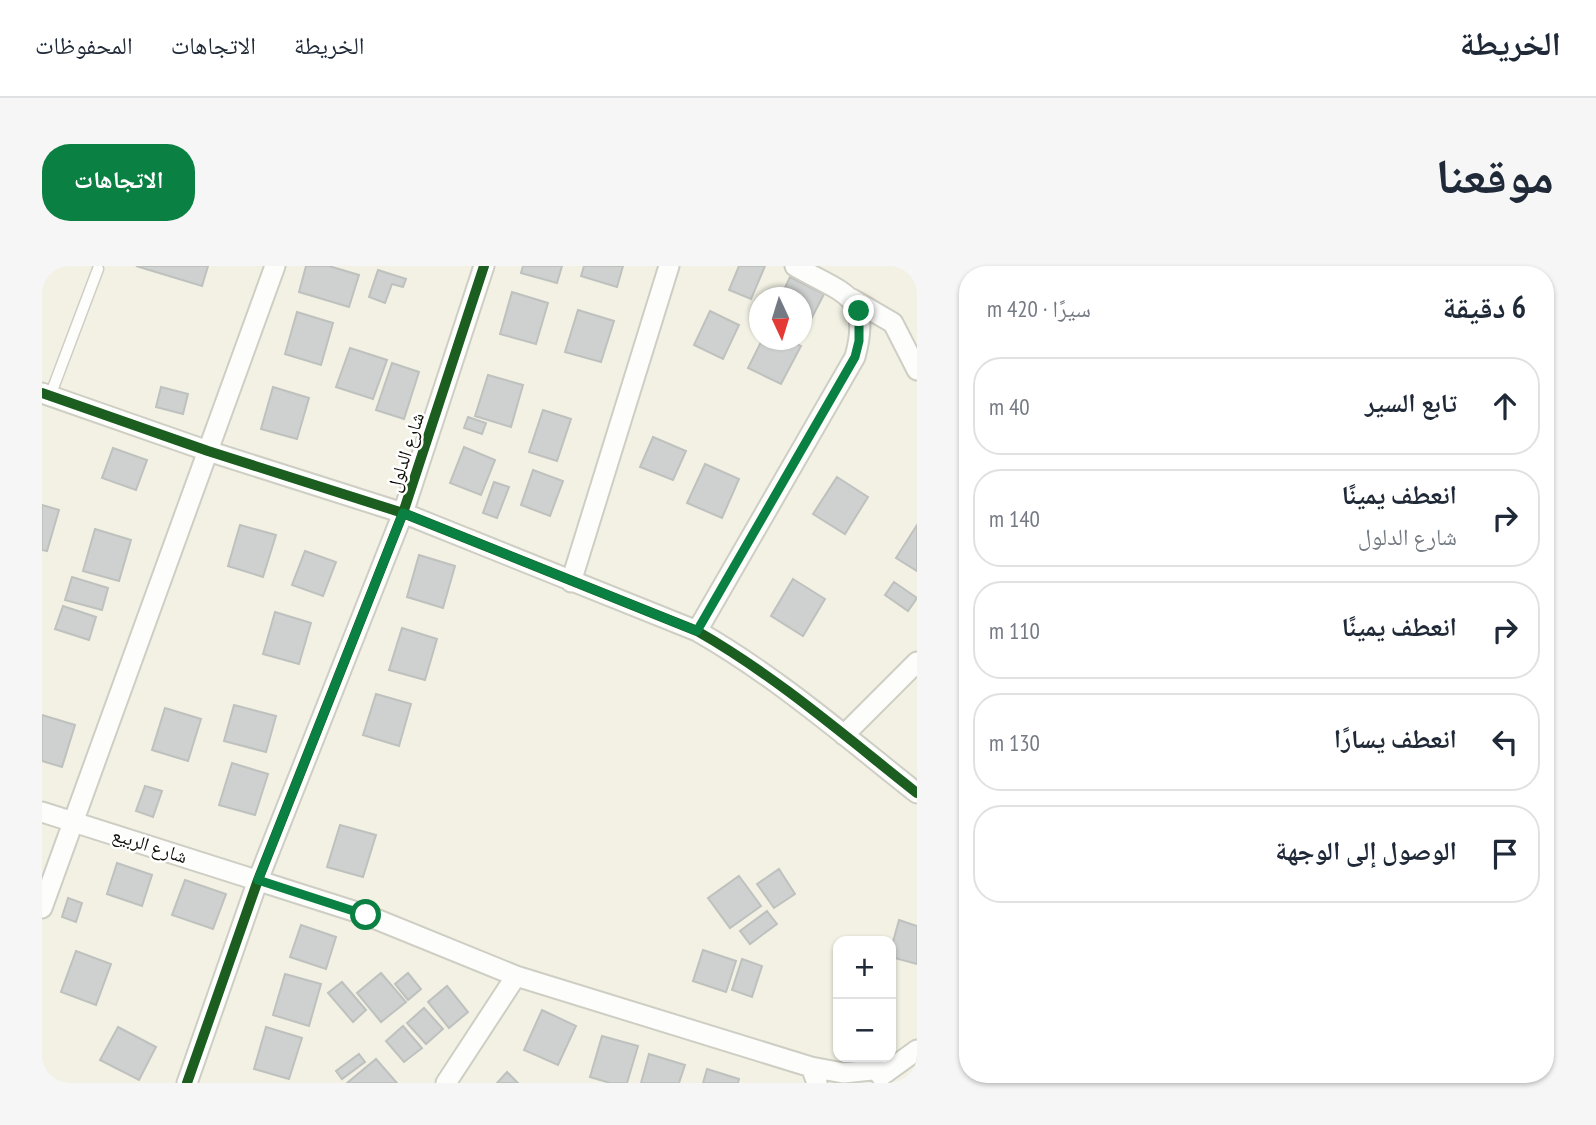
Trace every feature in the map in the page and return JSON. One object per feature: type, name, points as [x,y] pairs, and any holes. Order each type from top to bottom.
[{"type":"street","points":[[42,908],[275,266]]},
{"type":"street","name":"شارع الدلول","points":[[187,1083],[258,880],[403,513],[484,266]]},
{"type":"street","points":[[571,582],[669,266]]},
{"type":"street","points":[[795,266],[894,323],[917,370]]},
{"type":"street","points":[[697,631],[855,357],[860,323],[859,311],[852,299]]},
{"type":"street","points":[[46,395],[208,451],[403,513],[697,631],[783,688],[917,793]]},
{"type":"street","points":[[844,735],[917,662]]},
{"type":"street","name":"شارع الربيع","points":[[42,812],[366,915],[516,976],[814,1075],[843,1073],[881,1078]]},
{"type":"street","points":[[446,1083],[516,976]]},
{"type":"street","points":[[881,1078],[917,1050]]},
{"type":"lane","points":[[46,395],[98,269]]},
{"type":"building","points":[[136,266],[208,266],[202,286]]},
{"type":"building","points":[[306,266],[329,266],[359,275],[349,307],[299,292]]},
{"type":"building","points":[[523,266],[562,266],[557,283],[521,273]]},
{"type":"building","points":[[584,266],[623,266],[617,287],[581,276]]},
{"type":"building","points":[[739,266],[765,266],[756,287],[749,287],[749,298],[729,290]]},
{"type":"building","points":[[903,266],[917,266],[917,271],[913,275]]},
{"type":"building","points":[[378,270],[406,279],[403,287],[392,284],[385,303],[369,297]]},
{"type":"building","points":[[790,277],[810,287],[785,287]]},
{"type":"building","points":[[812,288],[824,294],[812,317]]},
{"type":"building","points":[[512,292],[548,303],[536,344],[500,334]]},
{"type":"building","points":[[578,310],[614,321],[601,362],[565,352]]},
{"type":"building","points":[[710,311],[739,325],[723,359],[694,345]]},
{"type":"building","points":[[297,312],[333,323],[321,365],[285,354]]},
{"type":"building","points":[[350,348],[387,360],[373,399],[336,387]]},
{"type":"building","points":[[757,350],[799,350],[781,384],[748,368]]},
{"type":"building","points":[[392,363],[419,372],[404,419],[376,410]]},
{"type":"building","points":[[488,375],[523,385],[511,427],[475,416]]},
{"type":"building","points":[[161,387],[188,394],[183,414],[156,407]]},
{"type":"building","points":[[273,387],[309,398],[297,439],[261,429]]},
{"type":"building","points":[[543,410],[571,419],[557,461],[529,452]]},
{"type":"building","points":[[468,417],[486,423],[482,434],[464,428]]},
{"type":"building","points":[[653,437],[686,451],[673,480],[640,467]]},
{"type":"building","points":[[464,447],[495,460],[481,495],[450,483]]},
{"type":"building","points":[[113,448],[147,460],[136,490],[102,478]]},
{"type":"building","points":[[705,464],[739,479],[722,518],[687,503]]},
{"type":"building","points":[[533,470],[563,481],[550,516],[521,505]]},
{"type":"building","points":[[837,477],[868,497],[845,534],[813,514]]},
{"type":"building","points":[[494,482],[509,487],[497,518],[483,513]]},
{"type":"building","points":[[42,505],[59,510],[47,551],[42,550]]},
{"type":"building","points":[[240,525],[276,535],[263,577],[228,566]]},
{"type":"building","points":[[917,525],[917,571],[896,558]]},
{"type":"building","points":[[95,529],[131,540],[119,581],[83,571]]},
{"type":"building","points":[[305,551],[336,562],[323,596],[292,585]]},
{"type":"building","points":[[419,555],[455,566],[443,608],[407,597]]},
{"type":"building","points":[[72,577],[108,588],[102,610],[65,600]]},
{"type":"building","points":[[793,579],[825,599],[803,636],[771,616]]},
{"type":"building","points":[[894,582],[917,598],[908,611],[885,595]]},
{"type":"building","points":[[63,606],[96,617],[89,640],[55,629]]},
{"type":"building","points":[[275,612],[311,623],[299,664],[263,654]]},
{"type":"building","points":[[402,628],[437,639],[425,680],[389,670]]},
{"type":"building","points":[[376,694],[411,704],[399,746],[363,735]]},
{"type":"building","points":[[234,705],[276,716],[266,752],[224,741]]},
{"type":"building","points":[[165,708],[201,719],[188,761],[152,750]]},
{"type":"building","points":[[42,715],[75,725],[62,767],[42,761]]},
{"type":"building","points":[[232,763],[268,774],[255,815],[219,805]]},
{"type":"building","points":[[145,786],[162,791],[153,817],[136,811]]},
{"type":"building","points":[[340,825],[376,835],[363,877],[327,867]]},
{"type":"building","points":[[117,863],[152,875],[142,906],[107,894]]},
{"type":"building","points":[[779,869],[795,894],[774,908],[757,884]]},
{"type":"building","points":[[739,876],[761,906],[730,928],[708,898]]},
{"type":"building","points":[[185,880],[226,894],[213,929],[172,915]]},
{"type":"building","points":[[68,898],[82,903],[76,922],[62,917]]},
{"type":"building","points":[[767,911],[777,924],[750,944],[740,931]]},
{"type":"building","points":[[899,920],[917,926],[917,964],[896,958],[895,936]]},
{"type":"building","points":[[301,925],[336,937],[326,969],[290,957]]},
{"type":"building","points":[[703,950],[736,961],[726,992],[693,981]]},
{"type":"building","points":[[76,951],[111,964],[96,1005],[61,992]]},
{"type":"building","points":[[742,959],[762,966],[752,997],[732,990]]},
{"type":"building","points":[[381,973],[406,1002],[381,1022],[357,993]]},
{"type":"building","points":[[408,973],[421,989],[408,1000],[395,984]]},
{"type":"building","points":[[285,974],[321,984],[309,1026],[273,1015]]},
{"type":"building","points":[[342,982],[366,1010],[353,1022],[328,993]]},
{"type":"building","points":[[447,986],[468,1012],[449,1028],[428,1002]]},
{"type":"building","points":[[424,1008],[443,1029],[426,1044],[407,1023]]},
{"type":"building","points":[[542,1010],[576,1026],[558,1065],[524,1050]]},
{"type":"building","points":[[403,1026],[422,1048],[404,1062],[386,1041]]},
{"type":"building","points":[[118,1027],[156,1047],[139,1080],[100,1060]]},
{"type":"building","points":[[266,1027],[302,1038],[289,1079],[254,1069]]},
{"type":"building","points":[[602,1036],[638,1046],[627,1083],[610,1083],[590,1077]]},
{"type":"building","points":[[359,1054],[365,1062],[342,1079],[336,1071]]},
{"type":"building","points":[[649,1054],[685,1065],[679,1083],[641,1083]]},
{"type":"building","points":[[376,1059],[397,1083],[347,1083]]},
{"type":"building","points":[[707,1069],[739,1079],[738,1083],[703,1083]]},
{"type":"building","points":[[507,1072],[518,1083],[497,1083]]},
{"type":"cycle path","points":[[187,1083],[258,880],[403,513],[484,266]]},
{"type":"cycle path","points":[[42,393],[208,451],[403,513],[697,631],[783,687],[917,793]]},
{"type":"route","points":[[366,915],[258,880],[403,513],[697,631],[855,357],[859,341],[859,311]]}]
